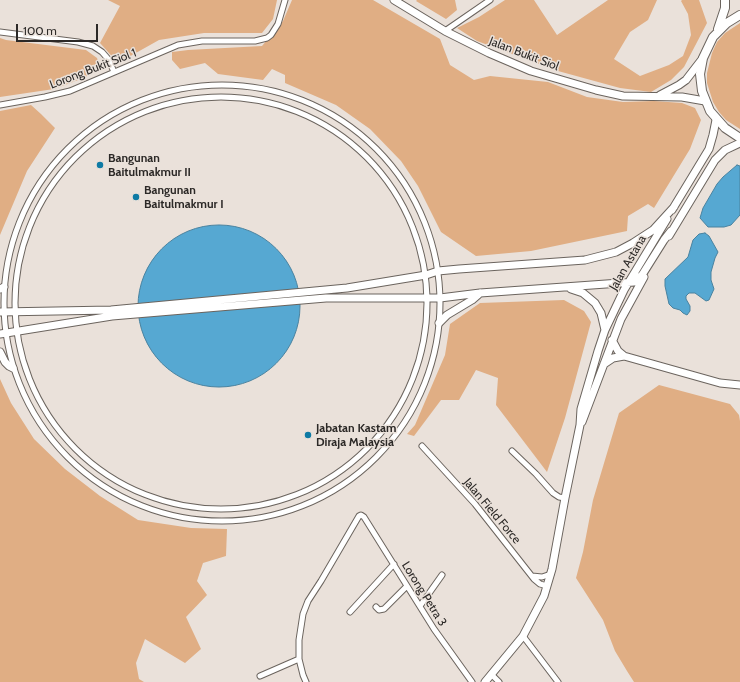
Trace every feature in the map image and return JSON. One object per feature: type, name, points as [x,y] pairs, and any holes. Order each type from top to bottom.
[{"type":"main road","points":[[718,32],[726,0]]},
{"type":"main road","points":[[740,15],[727,23],[709,44],[703,58],[700,80],[705,101],[716,120],[729,132],[740,138]]},
{"type":"street","name":"Lorong Bukit Siol 1","points":[[0,105],[70,91],[178,45],[202,41],[255,41],[267,38],[271,35],[278,24],[285,0]]},
{"type":"street","name":"Jalan Bukit Siol","points":[[394,0],[402,2],[445,31],[489,54],[531,71],[596,90],[623,96],[682,96],[705,101]]},
{"type":"street","points":[[445,31],[490,0]]},
{"type":"street","points":[[0,32],[78,42],[94,46],[109,60],[114,72]]},
{"type":"street","points":[[656,96],[686,80],[703,58]]},
{"type":"street","points":[[216,84],[242,85],[297,97],[329,112],[347,123],[370,141],[389,162],[403,180],[415,200],[432,243],[438,271],[440,298],[439,323],[430,367],[422,389],[412,409],[400,428],[380,453],[356,474],[330,492],[301,506],[283,512],[246,520],[207,521],[187,519],[160,513],[140,506],[109,491],[86,475],[65,457],[44,432],[26,401],[13,368],[3,334],[2,288],[13,241],[21,218],[31,197],[50,168],[74,143],[101,122],[131,104],[163,93],[189,87],[216,84]]},
{"type":"street","points":[[216,96],[256,99],[286,106],[329,126],[365,154],[381,171],[395,190],[406,210],[422,253],[428,297],[425,335],[416,371],[391,420],[368,448],[340,471],[310,489],[276,502],[246,508],[232,509],[202,509],[162,501],[124,486],[91,464],[62,436],[45,412],[22,360],[15,311],[18,266],[24,244],[32,223],[48,192],[70,163],[105,133],[124,121],[145,111],[166,104],[216,96]]},
{"type":"street","name":"Jalan Astana","points":[[485,682],[524,636],[547,586],[551,574],[580,425],[580,409],[605,330],[628,283],[709,149],[716,120]]},
{"type":"street","name":"Jalan Astana","points":[[580,425],[612,340],[629,304],[671,231],[715,160],[725,150],[740,143]]},
{"type":"street","points":[[3,334],[111,313],[347,288],[426,275],[438,271],[585,260],[616,252],[643,237],[653,230],[674,207]]},
{"type":"street","points":[[2,312],[111,313],[326,298],[440,298],[480,293],[628,283],[634,282],[642,275],[671,231]]},
{"type":"street","points":[[563,288],[577,290],[595,303],[601,313],[605,330]]},
{"type":"street","points":[[439,323],[447,315],[472,300],[480,293]]},
{"type":"street","points":[[612,340],[618,351],[624,356],[720,383],[740,386]]},
{"type":"street","points":[[0,352],[5,362],[13,368]]},
{"type":"street","points":[[603,364],[613,358],[624,356]]},
{"type":"street","name":"Jalan Field Force","points":[[422,446],[475,504],[532,576],[540,584],[547,586]]},
{"type":"street","points":[[512,451],[536,474],[553,494],[565,498]]},
{"type":"street","name":"Lorong Petra 3","points":[[299,658],[299,640],[303,614],[308,601],[361,515],[364,517],[434,629],[472,682]]},
{"type":"street","points":[[350,612],[394,564]]},
{"type":"street","points":[[532,576],[542,577],[551,574]]},
{"type":"street","points":[[420,606],[442,575]]},
{"type":"street","points":[[376,607],[379,610],[384,609],[408,586]]},
{"type":"street","points":[[524,636],[558,682]]},
{"type":"street","points":[[260,676],[299,658],[306,682]]},
{"type":"street","points":[[491,674],[499,682]]},
{"type":"shaded area","points":[[108,0],[277,0],[273,19],[262,33],[204,33],[159,40],[118,63],[100,43],[120,6]]},
{"type":"shaded area","points":[[292,0],[373,0],[440,39],[450,65],[474,80],[490,76],[548,82],[587,97],[623,102],[654,101],[682,103],[695,108],[701,120],[690,149],[654,208],[648,204],[628,216],[627,231],[531,251],[476,256],[441,232],[418,186],[401,161],[370,129],[336,105],[285,83],[285,75],[272,69],[263,80],[218,74],[205,63],[180,69],[172,60],[172,52],[262,46],[283,21]]},
{"type":"shaded area","points":[[455,0],[457,10],[446,19],[416,1]]},
{"type":"shaded area","points":[[505,0],[534,0],[557,35],[608,0],[657,0],[648,20],[630,32],[614,59],[640,76],[669,65],[683,56],[691,35],[688,14],[681,1],[682,0],[699,0],[707,23],[684,67],[671,80],[651,92],[620,88],[558,71],[477,41],[457,28],[479,17]]},
{"type":"shaded area","points":[[740,23],[740,129],[726,120],[713,102],[707,83],[707,73],[712,53],[717,42],[725,33]]},
{"type":"shaded area","points":[[0,38],[86,50],[97,58],[101,69],[81,79],[54,89],[0,97]]},
{"type":"shaded area","points":[[31,105],[55,128],[27,171],[0,235],[0,111]]},
{"type":"shaded area","points":[[564,300],[584,311],[591,322],[565,418],[547,472],[496,405],[498,378],[476,370],[459,400],[441,400],[414,436],[407,434],[415,425],[445,355],[450,324],[480,303]]},
{"type":"shaded area","points":[[0,379],[11,403],[34,439],[65,469],[100,496],[138,520],[191,528],[227,529],[226,556],[203,563],[197,581],[207,595],[186,617],[201,649],[185,663],[145,639],[136,663],[139,679],[144,682],[0,682]]},
{"type":"shaded area","points":[[659,385],[730,404],[739,415],[740,682],[634,682],[615,651],[603,620],[576,578],[583,552],[593,500],[619,413]]},
{"type":"water","points":[[737,165],[740,166],[740,215],[731,225],[724,227],[708,227],[700,218],[703,208],[717,184]]},
{"type":"water","points":[[211,225],[227,225],[250,231],[270,243],[282,255],[294,275],[300,298],[300,314],[294,337],[282,357],[270,369],[250,381],[227,387],[211,387],[188,381],[168,369],[156,357],[144,337],[138,314],[138,298],[144,275],[156,255],[168,243],[188,231]]},
{"type":"water","points":[[705,233],[709,236],[718,252],[711,272],[711,280],[714,289],[709,300],[706,301],[695,293],[689,293],[686,296],[690,306],[690,311],[687,315],[680,310],[673,308],[669,304],[665,279],[688,257],[693,240],[699,234]]},
{"type":"place","name":"Bangunan Baitulmakmur II","points":[[100,165]]},
{"type":"place","name":"Bangunan Baitulmakmur I","points":[[136,197]]},
{"type":"place","name":"Jabatan Kastam Diraja Malaysia","points":[[308,435]]}]
